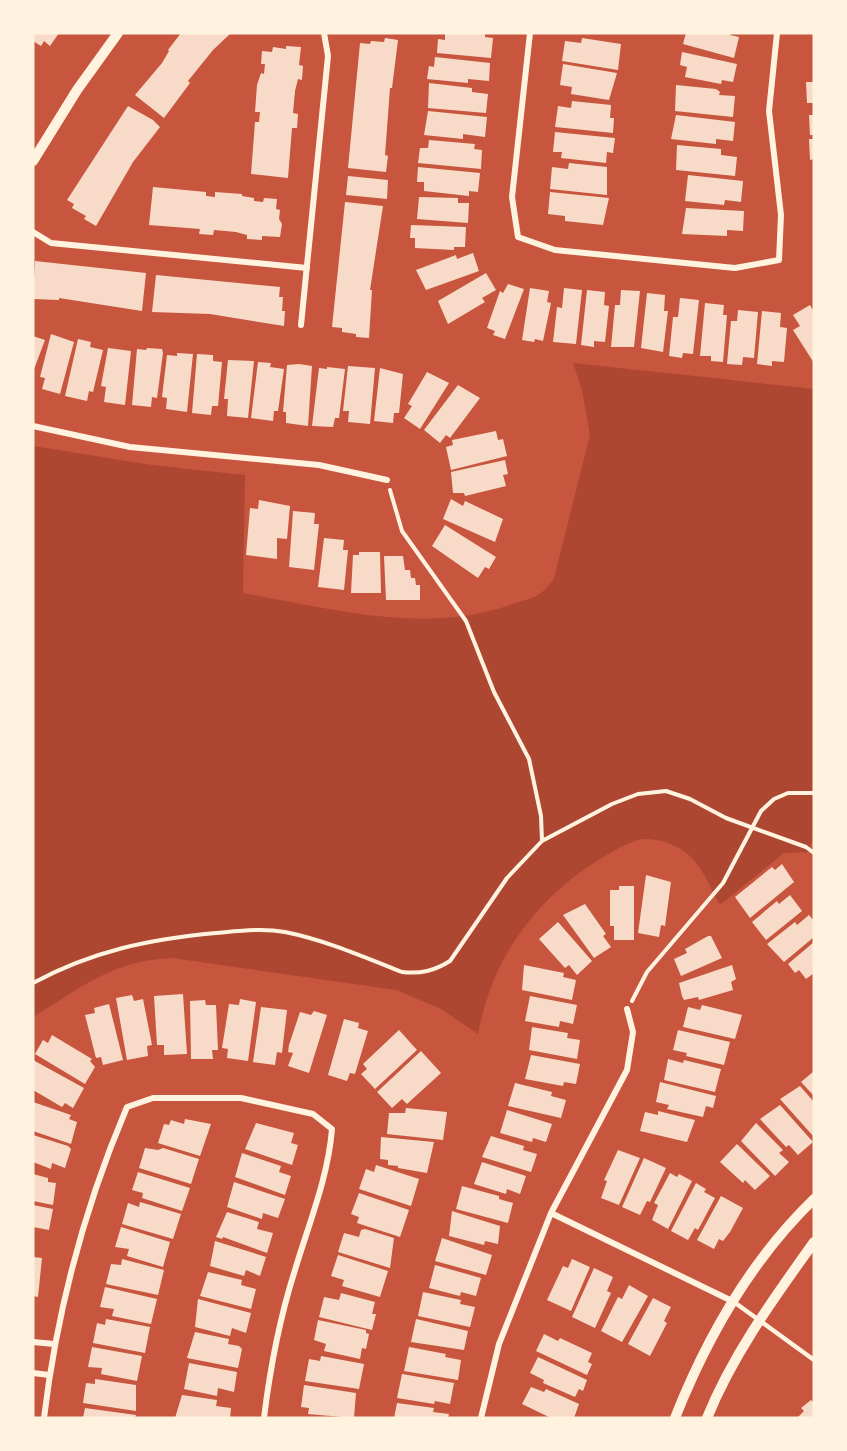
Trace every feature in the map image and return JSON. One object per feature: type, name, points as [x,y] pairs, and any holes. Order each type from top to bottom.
[{"type":"street","points":[[33,161],[77,90],[118,33]]},
{"type":"street","points":[[301,325],[328,56],[324,33]]},
{"type":"street","points":[[530,33],[512,197],[518,237],[555,250],[735,268],[779,260],[781,215],[769,111],[777,33]]},
{"type":"street","points":[[33,232],[51,243],[308,268]]},
{"type":"street","points":[[33,426],[130,447],[319,465],[387,480]]},
{"type":"street","points":[[481,1418],[499,1344],[551,1213],[627,1070],[633,1032],[627,1010]]},
{"type":"street","points":[[44,1418],[54,1344],[78,1243],[93,1193],[127,1107],[153,1098],[241,1098],[313,1114],[332,1129],[330,1161],[294,1273],[278,1339],[264,1418]]},
{"type":"street","points":[[675,1418],[694,1369],[732,1301],[787,1226],[814,1199]]},
{"type":"street","points":[[551,1213],[732,1301]]},
{"type":"street","points":[[707,1418],[716,1396],[760,1319],[814,1242]]},
{"type":"street","points":[[33,1342],[54,1344]]},
{"type":"street","points":[[33,1373],[49,1375]]},
{"type":"lane","points":[[732,1301],[814,1360]]},
{"type":"path","points":[[387,480],[402,531],[466,621],[494,692],[529,759],[541,816],[542,841]]},
{"type":"path","points":[[33,983],[100,953],[162,938],[252,930],[284,932],[306,938],[402,972],[418,973],[436,970],[450,961],[507,878],[542,841],[612,804],[638,794],[666,791],[690,799],[726,818],[806,847],[814,853]]},
{"type":"path","points":[[627,1010],[647,972],[723,883],[738,859],[761,811],[774,799],[788,793],[814,794]]},
{"type":"path","points":[[806,847],[814,846]]},
{"type":"shaded area","points":[[573,363],[814,389],[814,834],[808,852],[784,853],[720,905],[699,867],[681,849],[664,842],[642,839],[616,850],[565,884],[526,925],[496,975],[485,1004],[478,1034],[441,1009],[396,990],[172,958],[132,964],[98,977],[33,1017],[33,446],[152,465],[245,475],[243,593],[376,616],[444,618],[477,614],[540,594],[554,578],[590,435],[582,390]]},
{"type":"building","points":[[33,33],[59,33],[50,46],[44,41],[41,46],[33,41]]},
{"type":"building","points":[[181,33],[231,33],[213,50],[188,81],[190,83],[164,118],[135,95],[162,63],[168,50]]},
{"type":"building","points":[[445,33],[485,33],[485,37],[493,38],[491,58],[437,53],[438,39],[445,40]]},
{"type":"building","points":[[686,33],[731,33],[730,35],[739,37],[734,58],[683,44]]},
{"type":"building","points":[[385,38],[398,40],[392,88],[390,88],[385,155],[388,156],[386,172],[348,168],[360,43],[384,42]]},
{"type":"building","points":[[582,38],[621,44],[618,70],[562,61],[565,41],[581,43]]},
{"type":"building","points":[[286,46],[301,47],[299,65],[303,66],[302,80],[298,79],[295,91],[293,113],[298,114],[297,128],[292,128],[288,178],[251,174],[255,122],[259,122],[260,112],[255,112],[257,85],[261,73],[264,74],[265,64],[261,64],[262,51],[272,52],[273,47],[286,49]]},
{"type":"building","points":[[682,52],[737,64],[733,82],[722,80],[721,84],[685,77],[687,67],[680,65]]},
{"type":"building","points":[[435,57],[490,63],[489,81],[468,79],[468,83],[427,79],[429,66],[434,67]]},
{"type":"building","points":[[563,64],[617,73],[609,100],[571,94],[572,87],[560,85]]},
{"type":"building","points":[[806,82],[814,82],[814,103],[807,103]]},
{"type":"building","points":[[429,83],[472,88],[472,92],[488,94],[486,113],[428,108]]},
{"type":"building","points":[[676,85],[716,89],[720,92],[719,95],[735,96],[733,117],[675,111]]},
{"type":"building","points":[[572,101],[611,105],[610,118],[614,118],[613,133],[555,127],[558,106],[571,108]]},
{"type":"building","points":[[128,106],[153,120],[160,127],[133,162],[96,226],[84,219],[86,216],[72,208],[74,204],[67,200]]},
{"type":"building","points":[[428,111],[487,117],[485,137],[463,134],[463,139],[424,135]]},
{"type":"building","points":[[676,115],[735,122],[733,141],[716,139],[716,144],[671,139]]},
{"type":"building","points":[[809,115],[814,115],[814,135],[810,135]]},
{"type":"building","points":[[555,132],[615,138],[613,153],[607,152],[606,163],[561,158],[562,152],[553,152]]},
{"type":"building","points":[[809,139],[814,139],[814,159],[810,160]]},
{"type":"building","points":[[429,140],[475,144],[474,149],[482,150],[481,169],[418,163],[420,148],[428,148]]},
{"type":"building","points":[[677,145],[721,149],[721,155],[737,157],[735,176],[676,170]]},
{"type":"building","points":[[569,163],[607,167],[607,195],[550,189],[552,167],[568,169]]},
{"type":"building","points":[[418,167],[480,173],[478,192],[469,191],[469,196],[424,191],[424,182],[417,182]]},
{"type":"building","points":[[688,175],[743,181],[741,202],[725,200],[724,205],[685,201]]},
{"type":"building","points":[[348,176],[388,180],[387,199],[346,195]]},
{"type":"building","points":[[153,187],[206,192],[206,196],[215,197],[215,192],[242,194],[242,196],[254,198],[254,201],[263,202],[264,198],[277,199],[276,209],[280,210],[279,219],[282,224],[280,237],[262,236],[262,240],[247,239],[247,235],[236,232],[214,230],[213,235],[199,234],[200,229],[149,225]]},
{"type":"building","points":[[550,192],[609,198],[603,225],[565,221],[565,216],[548,214]]},
{"type":"building","points":[[419,197],[458,198],[458,203],[469,203],[468,223],[417,219]]},
{"type":"building","points":[[345,202],[383,206],[370,290],[372,290],[369,338],[356,337],[356,334],[342,332],[342,328],[332,327]]},
{"type":"building","points":[[686,208],[744,211],[743,231],[727,230],[727,236],[682,234]]},
{"type":"building","points":[[411,225],[466,227],[465,247],[454,247],[454,250],[415,248],[415,238],[410,238]]},
{"type":"building","points":[[473,253],[479,271],[426,290],[416,270],[456,255],[457,259]]},
{"type":"building","points":[[35,261],[146,273],[142,311],[59,298],[59,300],[33,299]]},
{"type":"building","points":[[486,273],[496,290],[482,298],[485,302],[448,324],[438,301]]},
{"type":"building","points":[[156,275],[280,287],[279,297],[283,297],[282,311],[285,311],[284,326],[210,314],[152,312]]},
{"type":"building","points":[[508,284],[524,289],[505,339],[493,335],[495,331],[487,328],[500,291],[503,293]]},
{"type":"building","points":[[530,288],[549,291],[547,302],[551,303],[543,341],[522,340]]},
{"type":"building","points":[[564,288],[582,290],[576,344],[553,342],[557,307],[562,308]]},
{"type":"building","points":[[587,290],[605,292],[604,305],[609,306],[605,342],[594,341],[594,347],[581,345]]},
{"type":"building","points":[[621,290],[640,291],[634,347],[611,347],[615,305],[620,305]]},
{"type":"building","points":[[647,293],[665,295],[664,311],[668,311],[663,352],[641,348]]},
{"type":"building","points":[[680,298],[699,300],[693,354],[683,353],[682,358],[669,356],[673,317],[678,317]]},
{"type":"building","points":[[705,303],[724,305],[723,315],[727,315],[723,362],[711,361],[711,356],[700,356]]},
{"type":"building","points":[[810,305],[814,312],[814,363],[793,330],[800,326],[793,315]]},
{"type":"building","points":[[738,310],[758,312],[754,358],[743,357],[742,365],[727,364],[731,321],[737,321]]},
{"type":"building","points":[[762,311],[781,313],[780,327],[787,328],[784,362],[772,361],[772,366],[757,364]]},
{"type":"building","points":[[51,334],[74,342],[60,394],[42,389],[45,378],[40,377]]},
{"type":"building","points":[[33,336],[45,340],[33,372]]},
{"type":"building","points":[[78,339],[91,342],[90,347],[103,350],[93,392],[89,391],[87,401],[65,396]]},
{"type":"building","points":[[108,348],[131,351],[125,405],[104,402],[106,387],[101,386]]},
{"type":"building","points":[[147,348],[162,349],[163,353],[157,398],[152,397],[151,407],[132,405],[137,349],[146,350]]},
{"type":"building","points":[[177,353],[193,354],[187,412],[166,409],[167,398],[162,397],[167,355],[177,356]]},
{"type":"building","points":[[197,354],[213,355],[213,361],[222,362],[218,406],[212,406],[211,415],[192,413]]},
{"type":"building","points":[[228,360],[254,361],[248,418],[227,416],[228,399],[224,399]]},
{"type":"building","points":[[258,362],[271,363],[270,367],[284,369],[278,411],[274,411],[273,421],[251,418]]},
{"type":"building","points":[[287,365],[312,366],[308,426],[286,423],[286,412],[283,412]]},
{"type":"building","points":[[348,366],[375,368],[370,424],[348,422],[349,411],[343,411]]},
{"type":"building","points":[[327,367],[345,369],[339,418],[335,418],[333,427],[312,426],[319,368],[327,369]]},
{"type":"building","points":[[380,368],[403,374],[399,413],[394,413],[393,423],[374,421]]},
{"type":"building","points":[[427,372],[449,383],[420,429],[404,418],[412,406],[408,404]]},
{"type":"building","points":[[458,385],[480,398],[450,438],[446,435],[440,443],[424,430]]},
{"type":"building","points":[[496,431],[498,440],[503,439],[507,456],[451,470],[446,447],[453,445],[452,440]]},
{"type":"building","points":[[505,460],[508,474],[503,475],[506,486],[465,496],[464,493],[453,493],[451,472]]},
{"type":"building","points":[[451,499],[463,506],[465,501],[503,519],[495,542],[443,519]]},
{"type":"building","points":[[259,500],[290,506],[287,539],[277,538],[277,559],[246,555],[250,508],[258,509]]},
{"type":"building","points":[[293,511],[315,513],[314,524],[319,524],[314,570],[289,567]]},
{"type":"building","points":[[445,525],[496,557],[489,569],[485,567],[478,578],[432,546]]},
{"type":"building","points":[[324,538],[344,540],[343,550],[348,550],[344,590],[318,587]]},
{"type":"building","points":[[359,552],[380,552],[381,593],[351,593],[353,555],[359,555]]},
{"type":"building","points":[[384,556],[403,556],[405,570],[410,570],[411,578],[415,578],[416,585],[420,585],[420,600],[386,600]]},
{"type":"building","points":[[782,864],[794,882],[750,918],[735,897],[772,867],[775,870]]},
{"type":"building","points":[[646,875],[671,882],[665,926],[661,925],[659,937],[638,933]]},
{"type":"building","points":[[619,886],[634,886],[634,940],[614,940],[614,926],[610,926],[610,890],[619,890]]},
{"type":"building","points":[[790,895],[802,911],[766,940],[752,922],[777,901],[779,904]]},
{"type":"building","points":[[585,904],[606,934],[603,936],[611,947],[594,958],[563,915]]},
{"type":"building","points":[[809,915],[814,921],[814,937],[784,962],[767,944],[795,922],[797,925]]},
{"type":"building","points":[[558,922],[592,961],[577,975],[569,965],[565,968],[539,939]]},
{"type":"building","points":[[711,936],[722,958],[681,976],[674,959],[687,953],[685,949]]},
{"type":"building","points":[[814,942],[814,973],[806,979],[799,970],[795,973],[788,964]]},
{"type":"building","points":[[524,965],[564,973],[563,977],[576,980],[572,1000],[522,990]]},
{"type":"building","points":[[732,965],[736,979],[731,982],[733,990],[699,1000],[698,997],[684,1000],[679,983]]},
{"type":"building","points":[[183,994],[187,1054],[164,1055],[164,1045],[157,1045],[154,996]]},
{"type":"building","points":[[132,995],[134,1001],[143,999],[152,1045],[147,1046],[148,1056],[127,1060],[116,998]]},
{"type":"building","points":[[530,996],[577,1005],[573,1024],[560,1021],[559,1027],[525,1021]]},
{"type":"building","points":[[240,999],[256,1002],[248,1061],[227,1058],[228,1049],[222,1048],[229,1004],[239,1005]]},
{"type":"building","points":[[205,1000],[206,1005],[216,1005],[218,1050],[212,1050],[213,1059],[191,1059],[190,1001]]},
{"type":"building","points":[[109,1004],[123,1060],[103,1065],[101,1057],[96,1058],[85,1015],[95,1013],[94,1008]]},
{"type":"building","points":[[702,1005],[742,1015],[735,1039],[683,1027],[688,1007],[700,1010]]},
{"type":"building","points":[[261,1007],[287,1010],[282,1053],[277,1052],[275,1065],[253,1062]]},
{"type":"building","points":[[314,1011],[327,1015],[309,1073],[288,1066],[293,1053],[288,1052],[300,1012],[311,1015]]},
{"type":"building","points":[[344,1019],[359,1023],[358,1028],[368,1031],[355,1074],[350,1073],[347,1081],[328,1075]]},
{"type":"building","points":[[532,1027],[568,1033],[567,1038],[580,1040],[577,1059],[529,1050]]},
{"type":"building","points":[[399,1030],[417,1050],[375,1089],[361,1074],[367,1069],[363,1064]]},
{"type":"building","points":[[678,1030],[730,1042],[724,1065],[686,1056],[687,1053],[673,1050]]},
{"type":"building","points":[[52,1035],[92,1059],[90,1061],[95,1067],[85,1084],[35,1054],[43,1040],[48,1043]]},
{"type":"building","points":[[421,1051],[441,1073],[407,1104],[402,1099],[392,1108],[377,1092]]},
{"type":"building","points":[[531,1055],[580,1064],[576,1084],[564,1082],[563,1086],[525,1079]]},
{"type":"building","points":[[668,1059],[683,1063],[684,1060],[721,1069],[715,1092],[664,1080]]},
{"type":"building","points":[[33,1060],[84,1088],[73,1108],[65,1103],[62,1107],[33,1090]]},
{"type":"building","points":[[814,1071],[814,1096],[801,1082]]},
{"type":"building","points":[[660,1082],[716,1096],[713,1108],[706,1106],[703,1117],[667,1109],[669,1105],[656,1102]]},
{"type":"building","points":[[515,1083],[552,1092],[551,1096],[566,1100],[561,1118],[508,1106]]},
{"type":"building","points":[[800,1086],[814,1102],[814,1137],[780,1099]]},
{"type":"building","points":[[33,1102],[71,1115],[69,1119],[77,1122],[71,1144],[33,1131]]},
{"type":"building","points":[[780,1105],[813,1142],[798,1155],[789,1145],[786,1147],[760,1119]]},
{"type":"building","points":[[406,1108],[447,1112],[443,1140],[387,1134],[389,1113],[405,1113]]},
{"type":"building","points":[[507,1110],[552,1124],[546,1142],[533,1138],[532,1142],[500,1133]]},
{"type":"building","points":[[658,1111],[695,1120],[687,1142],[640,1131],[645,1112],[658,1115]]},
{"type":"building","points":[[185,1119],[211,1124],[200,1156],[158,1143],[164,1124],[169,1125],[171,1120],[184,1124]]},
{"type":"building","points":[[256,1123],[294,1133],[291,1143],[298,1145],[292,1165],[245,1149]]},
{"type":"building","points":[[756,1123],[783,1150],[779,1153],[789,1162],[775,1176],[741,1141]]},
{"type":"building","points":[[33,1135],[71,1149],[65,1168],[52,1163],[51,1169],[33,1162]]},
{"type":"building","points":[[491,1136],[524,1146],[523,1150],[537,1154],[531,1172],[482,1157]]},
{"type":"building","points":[[381,1137],[434,1142],[427,1173],[398,1168],[398,1166],[388,1165],[388,1160],[380,1159]]},
{"type":"building","points":[[737,1144],[770,1176],[755,1190],[745,1180],[743,1183],[720,1162]]},
{"type":"building","points":[[145,1148],[158,1150],[163,1148],[199,1159],[191,1184],[139,1168]]},
{"type":"building","points":[[618,1150],[640,1158],[619,1205],[601,1198],[607,1181],[604,1180]]},
{"type":"building","points":[[242,1153],[281,1166],[279,1172],[291,1176],[285,1195],[235,1177]]},
{"type":"building","points":[[644,1158],[666,1168],[650,1202],[647,1201],[640,1215],[622,1207]]},
{"type":"building","points":[[482,1162],[526,1176],[520,1194],[507,1189],[506,1194],[474,1184]]},
{"type":"building","points":[[376,1165],[419,1179],[411,1206],[359,1189],[366,1169],[374,1172]]},
{"type":"building","points":[[138,1172],[190,1188],[182,1211],[142,1198],[143,1193],[132,1190]]},
{"type":"building","points":[[670,1173],[677,1177],[679,1174],[692,1181],[668,1229],[652,1220],[658,1205],[654,1203]]},
{"type":"building","points":[[33,1174],[48,1178],[48,1182],[56,1183],[53,1205],[33,1201]]},
{"type":"building","points":[[234,1182],[285,1199],[278,1218],[263,1213],[262,1219],[227,1207]]},
{"type":"building","points":[[696,1183],[706,1189],[704,1192],[715,1198],[698,1230],[695,1228],[688,1240],[671,1231]]},
{"type":"building","points":[[462,1186],[499,1196],[499,1199],[513,1203],[508,1223],[456,1209]]},
{"type":"building","points":[[359,1193],[409,1210],[400,1237],[357,1223],[359,1217],[351,1214]]},
{"type":"building","points":[[721,1196],[743,1208],[730,1232],[723,1241],[719,1239],[714,1249],[697,1240]]},
{"type":"building","points":[[140,1202],[181,1214],[173,1239],[122,1224],[128,1203],[139,1207]]},
{"type":"building","points":[[33,1205],[53,1209],[49,1230],[33,1227]]},
{"type":"building","points":[[452,1211],[500,1226],[498,1244],[485,1241],[484,1245],[449,1236]]},
{"type":"building","points":[[227,1212],[259,1222],[257,1229],[273,1233],[267,1253],[223,1237],[222,1239],[216,1237]]},
{"type":"building","points":[[121,1227],[170,1242],[163,1267],[127,1256],[129,1249],[115,1247]]},
{"type":"building","points":[[365,1229],[394,1238],[390,1268],[338,1252],[344,1233],[359,1237],[361,1230]]},
{"type":"building","points":[[442,1238],[492,1255],[486,1275],[435,1261]]},
{"type":"building","points":[[215,1241],[266,1257],[260,1276],[246,1270],[244,1276],[210,1266]]},
{"type":"building","points":[[338,1255],[388,1271],[380,1297],[342,1286],[344,1280],[331,1276]]},
{"type":"building","points":[[33,1257],[42,1258],[38,1297],[33,1296]]},
{"type":"building","points":[[122,1259],[164,1270],[158,1295],[106,1284],[111,1264],[121,1265]]},
{"type":"building","points":[[572,1259],[590,1267],[571,1311],[547,1300],[563,1266],[568,1268]]},
{"type":"building","points":[[435,1265],[481,1278],[476,1296],[461,1292],[460,1296],[429,1288]]},
{"type":"building","points":[[594,1268],[613,1277],[607,1291],[611,1293],[595,1328],[572,1317]]},
{"type":"building","points":[[208,1272],[242,1280],[241,1285],[256,1289],[251,1309],[200,1296]]},
{"type":"building","points":[[629,1285],[648,1296],[622,1342],[601,1331],[618,1297],[622,1299]]},
{"type":"building","points":[[105,1287],[157,1299],[151,1324],[112,1316],[114,1309],[100,1307]]},
{"type":"building","points":[[423,1292],[461,1300],[460,1304],[475,1307],[470,1327],[418,1316]]},
{"type":"building","points":[[341,1293],[375,1302],[372,1314],[376,1314],[372,1330],[319,1317],[324,1297],[339,1300]]},
{"type":"building","points":[[653,1298],[671,1307],[664,1321],[667,1323],[650,1356],[628,1344]]},
{"type":"building","points":[[198,1299],[251,1313],[246,1333],[232,1328],[230,1336],[195,1327]]},
{"type":"building","points":[[106,1319],[150,1327],[145,1353],[93,1343],[97,1323],[105,1325]]},
{"type":"building","points":[[416,1319],[468,1331],[464,1350],[411,1342]]},
{"type":"building","points":[[318,1320],[366,1330],[369,1334],[366,1349],[362,1348],[360,1359],[324,1351],[326,1344],[314,1340]]},
{"type":"building","points":[[195,1332],[229,1339],[228,1344],[239,1346],[242,1349],[238,1368],[187,1358]]},
{"type":"building","points":[[544,1334],[558,1341],[560,1338],[592,1353],[588,1362],[592,1364],[587,1375],[536,1351]]},
{"type":"building","points":[[92,1347],[142,1356],[137,1381],[101,1374],[102,1368],[88,1367]]},
{"type":"building","points":[[409,1347],[446,1354],[445,1357],[461,1360],[458,1380],[404,1371]]},
{"type":"building","points":[[321,1356],[364,1364],[359,1389],[305,1381],[309,1359],[320,1361]]},
{"type":"building","points":[[538,1357],[587,1380],[583,1391],[579,1389],[575,1397],[543,1383],[544,1380],[530,1373]]},
{"type":"building","points":[[189,1363],[237,1372],[234,1392],[218,1388],[217,1396],[184,1389]]},
{"type":"building","points":[[402,1374],[454,1383],[450,1404],[397,1398]]},
{"type":"building","points":[[95,1379],[136,1385],[136,1411],[83,1403],[86,1383],[95,1384]]},
{"type":"building","points":[[304,1385],[356,1393],[354,1418],[308,1414],[309,1408],[301,1407]]},
{"type":"building","points":[[531,1387],[544,1392],[546,1389],[579,1404],[574,1418],[551,1418],[522,1404]]},
{"type":"building","points":[[182,1395],[217,1400],[216,1406],[231,1408],[230,1418],[175,1418]]},
{"type":"building","points":[[811,1400],[814,1403],[814,1418],[797,1418],[804,1411],[801,1408]]},
{"type":"building","points":[[397,1403],[434,1408],[433,1412],[449,1414],[448,1418],[394,1418]]},
{"type":"building","points":[[85,1408],[136,1415],[135,1418],[83,1418]]}]
